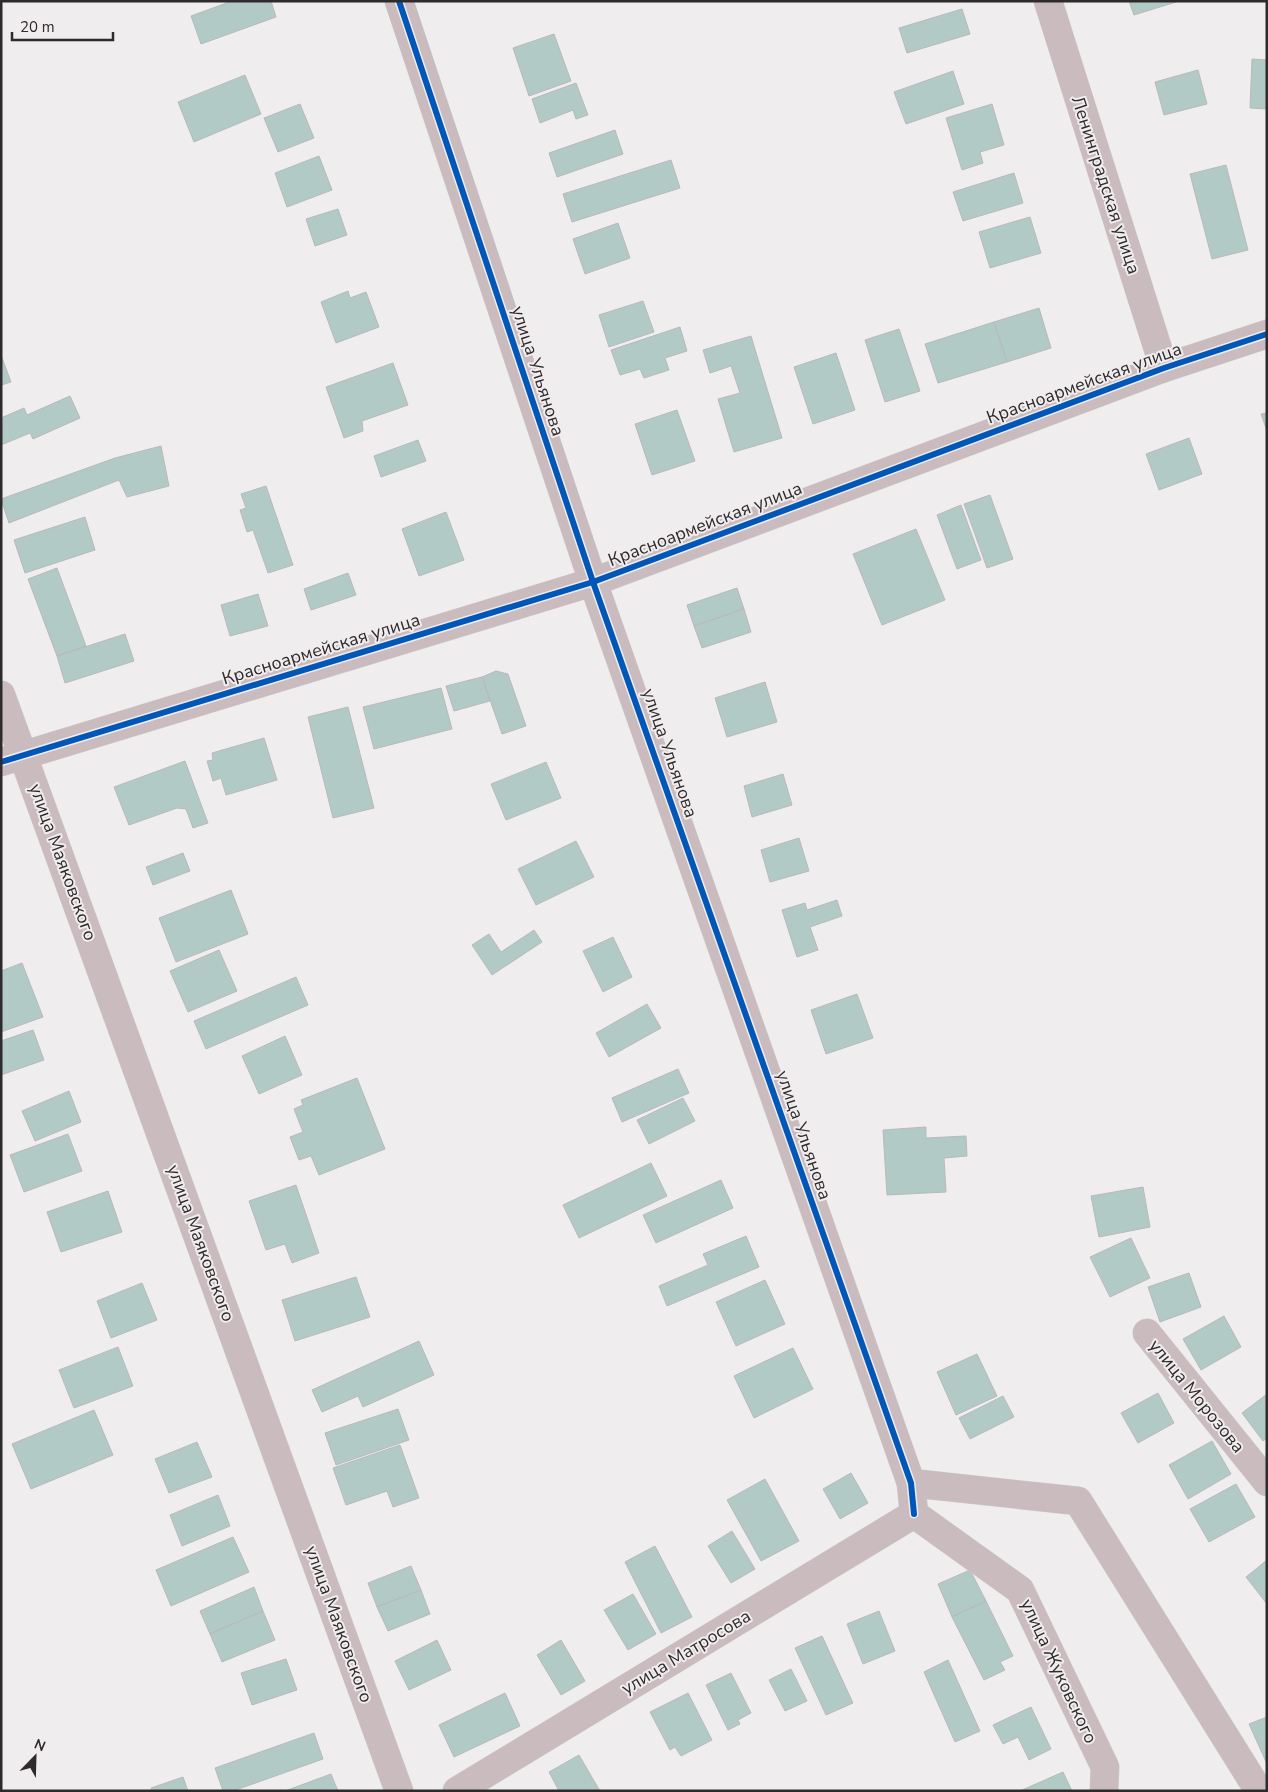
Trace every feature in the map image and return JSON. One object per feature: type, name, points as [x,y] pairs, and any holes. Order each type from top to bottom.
[{"type":"street","name":"улица Ульянова","points":[[399,1],[593,582],[911,1483],[914,1514]]},
{"type":"street","name":"Ленинградская улица","points":[[1048,1],[1164,368]]},
{"type":"street","name":"Красноармейская улица","points":[[12,758],[593,582],[1164,368],[1267,334]]},
{"type":"street","name":"улица Маяковского","points":[[1,696],[12,758],[399,1791]]},
{"type":"street","name":"улица Морозова","points":[[1147,1333],[1267,1482]]},
{"type":"street","points":[[911,1483],[1078,1501],[1259,1791]]},
{"type":"street","name":"улица Матросова","points":[[457,1791],[914,1514]]},
{"type":"street","name":"улица Жуковского","points":[[914,1514],[1020,1590],[1104,1767],[1104,1791]]},
{"type":"building","points":[[232,1],[271,1],[276,17],[201,44],[191,16]]},
{"type":"building","points":[[1129,1],[1175,1],[1176,2],[1134,15]]},
{"type":"building","points":[[962,9],[970,34],[907,53],[899,28]]},
{"type":"building","points":[[554,34],[571,81],[529,96],[513,48]]},
{"type":"building","points":[[1252,59],[1267,60],[1267,109],[1250,108]]},
{"type":"building","points":[[1198,70],[1207,104],[1164,115],[1155,82]]},
{"type":"building","points":[[953,71],[964,104],[906,124],[894,92]]},
{"type":"building","points":[[245,75],[261,114],[194,142],[178,102]]},
{"type":"building","points":[[576,83],[588,115],[576,119],[573,110],[540,123],[532,99]]},
{"type":"building","points":[[300,104],[314,138],[278,152],[264,118]]},
{"type":"building","points":[[992,104],[1004,145],[980,152],[983,163],[962,170],[946,118]]},
{"type":"building","points":[[615,130],[623,154],[557,177],[549,153]]},
{"type":"building","points":[[319,156],[332,190],[287,207],[275,173]]},
{"type":"building","points":[[671,160],[680,188],[572,222],[563,194]]},
{"type":"building","points":[[1226,165],[1248,250],[1212,259],[1190,174]]},
{"type":"building","points":[[1014,173],[1023,203],[963,221],[953,192]]},
{"type":"building","points":[[338,209],[347,235],[315,246],[306,219]]},
{"type":"building","points":[[1030,217],[1041,253],[990,268],[979,232]]},
{"type":"building","points":[[618,223],[630,258],[585,274],[573,239]]},
{"type":"building","points":[[348,291],[350,298],[366,292],[379,327],[336,343],[321,302]]},
{"type":"building","points":[[643,301],[654,332],[609,347],[599,315]]},
{"type":"building","points":[[1039,308],[1051,348],[1007,362],[994,322]]},
{"type":"building","points":[[994,322],[1007,362],[938,383],[925,344]]},
{"type":"building","points":[[680,327],[687,351],[665,358],[669,370],[644,378],[640,369],[620,375],[611,350]]},
{"type":"building","points":[[899,329],[920,391],[885,402],[865,340]]},
{"type":"building","points":[[751,336],[782,438],[734,452],[718,399],[740,393],[731,366],[710,373],[703,350]]},
{"type":"building","points":[[836,353],[855,410],[813,424],[794,367]]},
{"type":"building","points":[[1,355],[11,382],[1,385]]},
{"type":"building","points":[[393,363],[408,405],[362,421],[363,431],[344,438],[326,387]]},
{"type":"building","points":[[70,396],[80,418],[33,439],[30,433],[1,445],[1,418],[24,408],[27,415]]},
{"type":"building","points":[[677,410],[695,461],[652,475],[635,424]]},
{"type":"building","points":[[1267,413],[1267,431],[1261,414]]},
{"type":"building","points":[[1189,438],[1202,474],[1159,490],[1146,454]]},
{"type":"building","points":[[418,440],[426,461],[381,477],[374,456]]},
{"type":"building","points":[[161,446],[169,486],[127,497],[119,480],[9,523],[1,499],[115,458]]},
{"type":"building","points":[[266,486],[293,565],[268,573],[253,530],[247,532],[240,510],[246,508],[241,494]]},
{"type":"building","points":[[990,495],[1013,559],[987,568],[964,504]]},
{"type":"building","points":[[961,505],[981,560],[957,569],[937,515]]},
{"type":"building","points":[[446,512],[464,560],[419,576],[402,529]]},
{"type":"building","points":[[85,517],[95,550],[25,573],[14,540]]},
{"type":"building","points":[[916,529],[945,600],[882,625],[853,554]]},
{"type":"building","points":[[57,568],[86,646],[57,656],[28,579]]},
{"type":"building","points":[[348,573],[356,595],[311,610],[304,589]]},
{"type":"building","points":[[737,588],[744,609],[694,626],[687,605]]},
{"type":"building","points":[[258,594],[268,626],[230,636],[221,605]]},
{"type":"building","points":[[744,609],[751,632],[702,648],[694,626]]},
{"type":"building","points":[[125,634],[134,661],[65,683],[57,656]]},
{"type":"building","points":[[496,671],[508,674],[526,726],[502,734],[482,677]]},
{"type":"building","points":[[482,677],[490,701],[454,711],[446,686]]},
{"type":"building","points":[[765,682],[777,722],[727,737],[715,698]]},
{"type":"building","points":[[441,688],[452,729],[374,749],[363,707]]},
{"type":"building","points":[[348,707],[374,808],[333,818],[308,717]]},
{"type":"building","points":[[264,738],[277,780],[226,795],[221,778],[213,781],[207,761],[213,760],[212,753]]},
{"type":"building","points":[[185,761],[208,823],[193,828],[186,809],[177,808],[129,825],[114,787]]},
{"type":"building","points":[[546,762],[561,798],[506,820],[491,784]]},
{"type":"building","points":[[783,774],[792,805],[752,817],[744,786]]},
{"type":"building","points":[[799,838],[809,871],[770,882],[761,850]]},
{"type":"building","points":[[576,841],[594,877],[536,905],[518,869]]},
{"type":"building","points":[[183,853],[190,871],[153,885],[146,867]]},
{"type":"building","points":[[231,890],[248,934],[176,962],[159,918]]},
{"type":"building","points":[[837,900],[842,916],[810,927],[818,950],[797,957],[782,910],[805,903],[807,910]]},
{"type":"building","points":[[534,930],[542,942],[492,975],[472,945],[489,934],[501,952]]},
{"type":"building","points":[[613,937],[632,977],[603,992],[583,951]]},
{"type":"building","points":[[219,950],[237,991],[188,1012],[170,971]]},
{"type":"building","points":[[22,963],[43,1017],[1,1032],[1,971]]},
{"type":"building","points":[[296,977],[308,1005],[206,1049],[194,1021]]},
{"type":"building","points":[[857,994],[873,1038],[826,1054],[811,1010]]},
{"type":"building","points":[[647,1004],[661,1028],[609,1057],[596,1033]]},
{"type":"building","points":[[33,1030],[44,1060],[1,1075],[1,1041]]},
{"type":"building","points":[[285,1036],[302,1075],[259,1094],[242,1056]]},
{"type":"building","points":[[678,1069],[689,1093],[622,1122],[612,1098]]},
{"type":"building","points":[[357,1078],[385,1149],[319,1175],[311,1156],[299,1160],[290,1137],[303,1132],[294,1109],[303,1105],[301,1100]]},
{"type":"building","points":[[69,1091],[81,1122],[35,1141],[22,1111]]},
{"type":"building","points":[[683,1098],[695,1121],[649,1144],[637,1120]]},
{"type":"building","points":[[926,1127],[926,1138],[966,1136],[967,1156],[944,1158],[946,1192],[887,1195],[883,1130]]},
{"type":"building","points":[[68,1134],[82,1171],[24,1192],[10,1155]]},
{"type":"building","points":[[651,1163],[667,1196],[579,1238],[563,1205]]},
{"type":"building","points":[[721,1180],[733,1208],[656,1243],[643,1215]]},
{"type":"building","points":[[296,1185],[319,1253],[292,1263],[285,1244],[266,1250],[249,1201]]},
{"type":"building","points":[[1143,1187],[1150,1227],[1099,1237],[1091,1196]]},
{"type":"building","points":[[108,1191],[122,1232],[61,1252],[47,1212]]},
{"type":"building","points":[[746,1236],[759,1267],[667,1306],[659,1286],[708,1265],[703,1254]]},
{"type":"building","points":[[1131,1238],[1150,1278],[1110,1297],[1090,1257]]},
{"type":"building","points":[[1189,1273],[1201,1307],[1160,1322],[1148,1287]]},
{"type":"building","points":[[356,1277],[370,1317],[295,1341],[282,1300]]},
{"type":"building","points":[[765,1280],[785,1324],[736,1346],[716,1302]]},
{"type":"building","points":[[142,1283],[157,1320],[111,1338],[97,1301]]},
{"type":"building","points":[[1224,1316],[1241,1347],[1201,1370],[1183,1339]]},
{"type":"building","points":[[419,1341],[434,1375],[363,1407],[358,1396],[322,1412],[312,1390]]},
{"type":"building","points":[[118,1347],[133,1386],[74,1408],[59,1370]]},
{"type":"building","points":[[793,1348],[813,1389],[754,1418],[734,1376]]},
{"type":"building","points":[[977,1354],[997,1396],[956,1415],[937,1372]]},
{"type":"building","points":[[1158,1393],[1174,1423],[1138,1443],[1121,1413]]},
{"type":"building","points":[[1267,1394],[1267,1438],[1263,1441],[1242,1413]]},
{"type":"building","points":[[1003,1396],[1014,1417],[970,1439],[959,1418]]},
{"type":"building","points":[[398,1409],[409,1440],[336,1465],[325,1433]]},
{"type":"building","points":[[94,1410],[113,1455],[31,1489],[12,1444]]},
{"type":"building","points":[[1212,1441],[1231,1474],[1188,1499],[1169,1465]]},
{"type":"building","points":[[197,1442],[212,1477],[169,1493],[155,1459]]},
{"type":"building","points":[[400,1445],[419,1498],[393,1507],[387,1491],[346,1505],[333,1468]]},
{"type":"building","points":[[851,1473],[868,1503],[840,1519],[823,1489]]},
{"type":"building","points":[[765,1479],[799,1541],[761,1561],[727,1500]]},
{"type":"building","points":[[1236,1484],[1255,1517],[1209,1542],[1190,1509]]},
{"type":"building","points":[[218,1495],[230,1526],[182,1546],[170,1515]]},
{"type":"building","points":[[732,1531],[755,1569],[731,1583],[708,1546]]},
{"type":"building","points":[[233,1537],[249,1572],[171,1606],[156,1570]]},
{"type":"building","points":[[655,1546],[692,1617],[661,1633],[625,1562]]},
{"type":"building","points":[[1267,1560],[1267,1604],[1246,1577]]},
{"type":"building","points":[[411,1566],[421,1590],[377,1607],[368,1583]]},
{"type":"building","points":[[970,1570],[986,1601],[952,1617],[938,1584]]},
{"type":"building","points":[[254,1587],[263,1611],[210,1634],[200,1611]]},
{"type":"building","points":[[421,1590],[430,1614],[388,1631],[377,1607]]},
{"type":"building","points":[[633,1594],[656,1634],[628,1650],[604,1610]]},
{"type":"building","points":[[986,1601],[1013,1656],[1000,1662],[1005,1670],[984,1680],[952,1617]]},
{"type":"building","points":[[263,1611],[275,1640],[222,1662],[210,1634]]},
{"type":"building","points":[[879,1611],[895,1651],[863,1664],[847,1624]]},
{"type":"building","points":[[822,1636],[853,1703],[826,1715],[795,1648]]},
{"type":"building","points":[[437,1640],[451,1670],[409,1690],[395,1661]]},
{"type":"building","points":[[561,1640],[585,1681],[561,1695],[537,1655]]},
{"type":"building","points":[[286,1659],[297,1690],[252,1705],[241,1673]]},
{"type":"building","points":[[948,1660],[980,1731],[955,1742],[924,1672]]},
{"type":"building","points":[[791,1669],[807,1701],[785,1711],[769,1680]]},
{"type":"building","points":[[731,1673],[751,1713],[738,1720],[740,1724],[728,1730],[706,1685]]},
{"type":"building","points":[[505,1693],[520,1726],[454,1757],[439,1725]]},
{"type":"building","points":[[688,1693],[712,1740],[681,1756],[675,1747],[670,1750],[650,1712]]},
{"type":"building","points":[[1031,1707],[1051,1749],[1029,1760],[1018,1737],[1003,1744],[993,1725]]},
{"type":"building","points":[[1267,1717],[1267,1764],[1249,1724]]},
{"type":"building","points":[[314,1733],[323,1759],[233,1791],[223,1791],[215,1768]]},
{"type":"building","points":[[579,1755],[600,1791],[559,1791],[549,1772]]},
{"type":"building","points":[[1063,1772],[1072,1791],[1020,1791]]},
{"type":"building","points":[[331,1774],[338,1791],[285,1791]]},
{"type":"building","points":[[183,1777],[188,1791],[152,1791],[151,1788]]},
{"type":"cycle path","points":[[399,1],[593,582],[911,1483],[914,1514]]},
{"type":"cycle path","points":[[1,762],[593,582],[1164,368],[1267,334]]}]
